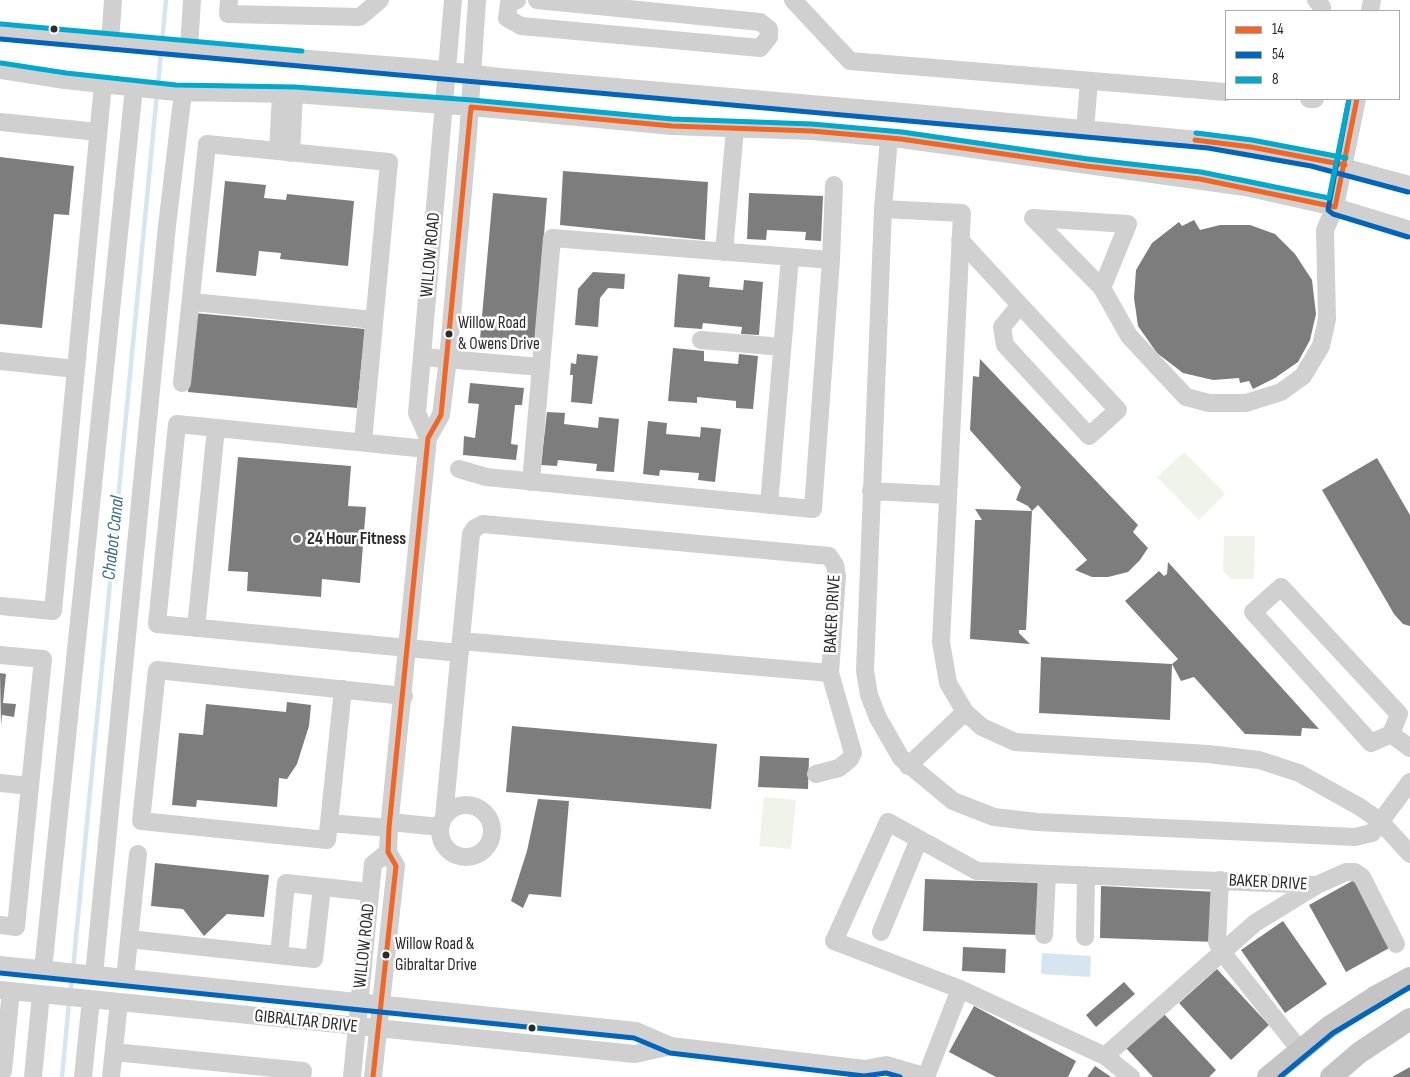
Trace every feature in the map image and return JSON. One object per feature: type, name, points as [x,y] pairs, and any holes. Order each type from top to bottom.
[{"type":"main road","points":[[1268,1077],[1329,1027],[1375,997],[1410,978]]},
{"type":"main road","points":[[1332,1077],[1393,1016],[1410,1002]]},
{"type":"main road","points":[[1358,1053],[1410,1019]]},
{"type":"street","points":[[110,42],[113,0]]},
{"type":"street","points":[[184,49],[192,0]]},
{"type":"street","points":[[229,0],[228,14],[360,17],[380,0]]},
{"type":"street","name":"WILLOW ROAD","points":[[428,443],[417,413],[454,0]]},
{"type":"street","name":"WILLOW ROAD","points":[[373,1077],[396,866],[388,852],[390,825],[428,443],[441,415],[448,359],[470,107],[477,0]]},
{"type":"street","points":[[517,0],[509,4],[507,18],[521,26],[760,48],[769,37],[769,29],[760,22],[579,2],[537,0]]},
{"type":"street","points":[[793,0],[850,61],[1225,92]]},
{"type":"street","points":[[0,31],[1085,130],[1251,147],[1344,165],[1410,185]]},
{"type":"street","points":[[0,70],[180,92],[288,94],[444,104],[672,126],[812,131],[890,138],[1245,186],[1335,207],[1410,230]]},
{"type":"street","points":[[1085,130],[1089,81]]},
{"type":"street","points":[[0,606],[53,611],[103,84]]},
{"type":"street","points":[[46,970],[136,88]]},
{"type":"street","points":[[94,975],[180,92]]},
{"type":"street","points":[[284,152],[288,94]]},
{"type":"street","points":[[1102,288],[1128,224],[1033,218],[1102,288],[1129,336],[1186,397],[1209,403],[1246,403],[1281,392],[1303,376],[1320,346],[1327,318],[1325,230],[1335,207],[1357,100]]},
{"type":"street","points":[[0,122],[98,132]]},
{"type":"street","points":[[724,252],[735,129]]},
{"type":"street","points":[[890,138],[883,209],[865,671],[869,695],[878,718],[900,758],[953,801],[994,817],[1037,822],[1355,837],[1372,833],[1410,782]]},
{"type":"street","points":[[182,383],[192,302],[207,144],[390,162],[363,442]]},
{"type":"street","points":[[458,469],[486,477],[813,509],[831,260],[834,185]]},
{"type":"street","points":[[883,209],[962,213],[941,642],[948,683],[965,712],[982,727],[1015,742],[1208,754],[1259,760],[1299,773],[1380,821],[1410,854]]},
{"type":"street","points":[[531,482],[552,238],[831,260]]},
{"type":"street","points":[[960,240],[1118,410],[1089,436],[1005,345],[1002,328],[1020,305]]},
{"type":"street","points":[[769,505],[790,257]]},
{"type":"street","points":[[192,302],[374,320]]},
{"type":"street","points":[[701,340],[782,348]]},
{"type":"street","points":[[422,357],[541,367]]},
{"type":"street","points":[[0,361],[76,368]]},
{"type":"street","points":[[428,443],[363,442],[177,424],[157,624],[409,648],[460,647],[830,673],[853,753],[850,760],[839,768],[816,774]]},
{"type":"street","points":[[196,628],[216,428]]},
{"type":"street","points":[[871,491],[948,495]]},
{"type":"street","name":"BAKER DRIVE","points":[[460,647],[471,534],[475,528],[483,524],[829,556],[835,565],[837,576],[830,673]]},
{"type":"street","points":[[1281,587],[1399,714],[1391,734],[1371,743],[1253,612],[1281,587]]},
{"type":"street","points":[[329,823],[390,825],[442,822],[460,647]]},
{"type":"street","points":[[0,655],[43,659],[16,927],[0,925]]},
{"type":"street","points":[[343,690],[328,840],[141,821],[156,670],[404,696]]},
{"type":"street","points":[[908,766],[965,712]]},
{"type":"street","points":[[1391,734],[1410,748]]},
{"type":"street","points":[[0,783],[30,786]]},
{"type":"street","name":"BAKER DRIVE","points":[[960,989],[834,942],[888,822],[977,871],[1318,885]]},
{"type":"street","points":[[881,932],[919,839]]},
{"type":"street","name":"WILLOW ROAD","points":[[352,1077],[373,864],[388,852]]},
{"type":"street","points":[[125,978],[138,854]]},
{"type":"street","points":[[1318,885],[1346,872],[1355,872],[1362,877],[1396,944]]},
{"type":"street","points":[[1044,935],[1047,874]]},
{"type":"street","points":[[1085,937],[1086,875]]},
{"type":"street","points":[[1220,880],[1217,942],[1222,952],[1300,1050]]},
{"type":"street","points":[[278,955],[286,883],[370,892]]},
{"type":"street","name":"BAKER DRIVE","points":[[1105,1056],[1255,923],[1318,885]]},
{"type":"street","points":[[129,939],[314,959],[322,887]]},
{"type":"street","name":"GIBRALTAR DRIVE","points":[[0,965],[636,1031],[671,1046],[869,1073],[886,1065],[927,1077]]},
{"type":"street","points":[[927,1077],[960,989],[1105,1056],[1131,1077]]},
{"type":"street","points":[[0,1071],[3,1071],[5,990]]},
{"type":"street","name":"GIBRALTAR DRIVE","points":[[5,990],[635,1054],[671,1046]]},
{"type":"street","points":[[33,1077],[44,994]]},
{"type":"street","points":[[83,1077],[91,1000]]},
{"type":"street","points":[[111,1077],[119,1002]]},
{"type":"street","points":[[114,1052],[265,1072],[303,1071],[302,1077]]},
{"type":"shaded area","points":[[1184,452],[1225,494],[1199,520],[1157,477]]},
{"type":"shaded area","points":[[1224,536],[1255,536],[1254,579],[1231,579],[1223,571]]},
{"type":"shaded area","points":[[764,797],[796,800],[791,849],[759,846]]},
{"type":"shaded area","points":[[1042,953],[1091,956],[1090,977],[1041,974]]},
{"type":"building","points":[[0,157],[74,166],[69,215],[54,214],[42,328],[0,324]]},
{"type":"building","points":[[563,171],[708,182],[705,240],[560,225]]},
{"type":"building","points":[[225,181],[266,185],[264,198],[286,200],[287,194],[354,201],[348,266],[280,259],[281,253],[259,251],[256,276],[216,272]]},
{"type":"building","points":[[493,193],[547,198],[535,344],[480,339]]},
{"type":"building","points":[[749,193],[823,196],[821,241],[805,240],[806,232],[767,230],[766,240],[747,239]]},
{"type":"building","points":[[1194,220],[1200,230],[1220,225],[1250,225],[1275,234],[1295,254],[1312,280],[1316,314],[1310,340],[1298,362],[1275,378],[1253,389],[1249,381],[1240,383],[1239,378],[1213,380],[1183,373],[1157,353],[1138,326],[1134,298],[1136,270],[1152,243],[1179,222],[1182,226]]},
{"type":"building","points":[[593,272],[625,274],[624,289],[608,288],[600,298],[598,327],[575,325],[578,289]]},
{"type":"building","points":[[678,274],[710,277],[709,287],[743,290],[744,280],[763,282],[759,335],[741,334],[742,327],[703,323],[702,329],[674,327]]},
{"type":"building","points":[[195,313],[365,329],[357,408],[188,392]]},
{"type":"building","points":[[673,348],[704,351],[704,361],[738,364],[739,354],[758,356],[753,409],[736,408],[736,401],[697,397],[697,403],[668,401]]},
{"type":"building","points":[[577,354],[598,356],[592,404],[571,402],[573,375],[570,375],[571,363],[576,364]]},
{"type":"building","points":[[980,359],[1138,525],[1133,532],[1148,548],[1140,560],[1128,572],[1108,577],[1092,577],[1075,570],[1087,560],[1038,505],[1032,511],[1028,506],[1016,500],[1021,487],[970,430],[973,376],[979,377]]},
{"type":"building","points":[[470,383],[524,388],[522,405],[515,405],[511,444],[518,445],[516,460],[463,455],[464,436],[475,438],[479,404],[468,403]]},
{"type":"building","points":[[547,412],[565,413],[564,424],[598,428],[599,417],[619,419],[614,472],[596,471],[597,464],[558,460],[557,466],[541,465]]},
{"type":"building","points":[[648,421],[667,423],[666,434],[700,437],[701,427],[721,429],[715,482],[698,480],[699,473],[660,470],[659,476],[643,474]]},
{"type":"building","name":"24 Hour Fitness","points":[[238,457],[351,466],[348,506],[366,507],[360,583],[322,579],[321,597],[247,591],[248,572],[228,571]]},
{"type":"building","points":[[1377,458],[1410,515],[1410,626],[1403,624],[1394,614],[1322,490]]},
{"type":"building","points":[[975,509],[1032,511],[1026,630],[1019,630],[1019,633],[1030,644],[970,639],[975,520],[982,520]]},
{"type":"building","points":[[1168,562],[1319,729],[1302,728],[1301,736],[1245,734],[1194,677],[1181,681],[1172,664],[1178,659],[1125,601],[1159,571],[1164,576],[1167,574]]},
{"type":"building","points":[[1041,657],[1172,664],[1170,720],[1039,713]]},
{"type":"building","points":[[0,673],[6,674],[3,703],[16,704],[14,717],[2,715],[1,726]]},
{"type":"building","points":[[287,702],[311,705],[309,726],[297,764],[287,779],[279,778],[277,807],[197,800],[196,807],[172,805],[179,733],[203,735],[206,704],[286,712]]},
{"type":"building","points":[[512,726],[717,744],[711,809],[506,792]]},
{"type":"building","points":[[760,756],[809,758],[808,789],[758,787]]},
{"type":"building","points":[[538,799],[569,801],[561,897],[529,894],[523,908],[511,901],[527,851]]},
{"type":"building","points":[[155,863],[269,875],[264,917],[227,914],[204,936],[183,909],[151,906]]},
{"type":"building","points":[[925,879],[1041,883],[1039,935],[923,931]]},
{"type":"building","points":[[1354,880],[1391,947],[1346,972],[1309,905]]},
{"type":"building","points":[[1101,886],[1218,892],[1216,942],[1100,938]]},
{"type":"building","points":[[1283,921],[1327,984],[1285,1013],[1241,950]]},
{"type":"building","points":[[963,947],[1006,949],[1005,973],[962,971]]},
{"type":"building","points":[[1217,969],[1269,1025],[1231,1060],[1179,1003]]},
{"type":"building","points":[[1124,982],[1135,994],[1096,1027],[1086,1015]]},
{"type":"building","points":[[974,1006],[1076,1061],[1068,1077],[996,1077],[949,1052]]},
{"type":"building","points":[[1164,1014],[1216,1070],[1209,1077],[1153,1077],[1126,1048]]},
{"type":"building","points":[[1095,1066],[1111,1077],[1087,1077]]},
{"type":"building","points":[[1410,1067],[1410,1077],[1392,1077]]},
{"type":"waterway","name":"Chabot Canal","points":[[162,43],[166,0]]},
{"type":"waterway","name":"Chabot Canal","points":[[158,86],[161,51]]},
{"type":"waterway","name":"Chabot Canal","points":[[73,969],[157,93]]},
{"type":"waterway","name":"Chabot Canal","points":[[70,994],[72,977]]},
{"type":"waterway","name":"Chabot Canal","points":[[62,1077],[69,1002]]},
{"type":"transit line","name":"8","points":[[1,24],[302,51]]},
{"type":"transit line","name":"54","points":[[0,39],[1208,148],[1311,166],[1408,192]]},
{"type":"transit line","name":"8","points":[[1,63],[66,73],[176,85],[295,87],[472,100],[672,119],[812,124],[902,132],[1087,159],[1201,172],[1329,198],[1349,100]]},
{"type":"transit line","name":"54","points":[[1349,100],[1328,210],[1333,214],[1408,237]]},
{"type":"transit line","name":"14","points":[[373,1077],[396,866],[388,852],[389,828],[428,438],[441,415],[471,107],[672,126],[812,131],[901,139],[1086,166],[1200,179],[1335,207],[1357,100]]},
{"type":"transit line","name":"8","points":[[1196,133],[1252,140],[1346,158]]},
{"type":"transit line","name":"14","points":[[1195,140],[1251,147],[1345,165]]},
{"type":"transit line","name":"54","points":[[0,973],[634,1038],[670,1053],[864,1076],[886,1073],[900,1077]]},
{"type":"transit line","name":"54","points":[[1280,1077],[1333,1033],[1410,987]]},
{"type":"place","name":"Willow Road & Owens Drive","points":[[449,334]]},
{"type":"place","name":"24 Hour Fitness","points":[[297,539]]},
{"type":"place","name":"Willow Road & Gibraltar Drive","points":[[386,955]]}]
